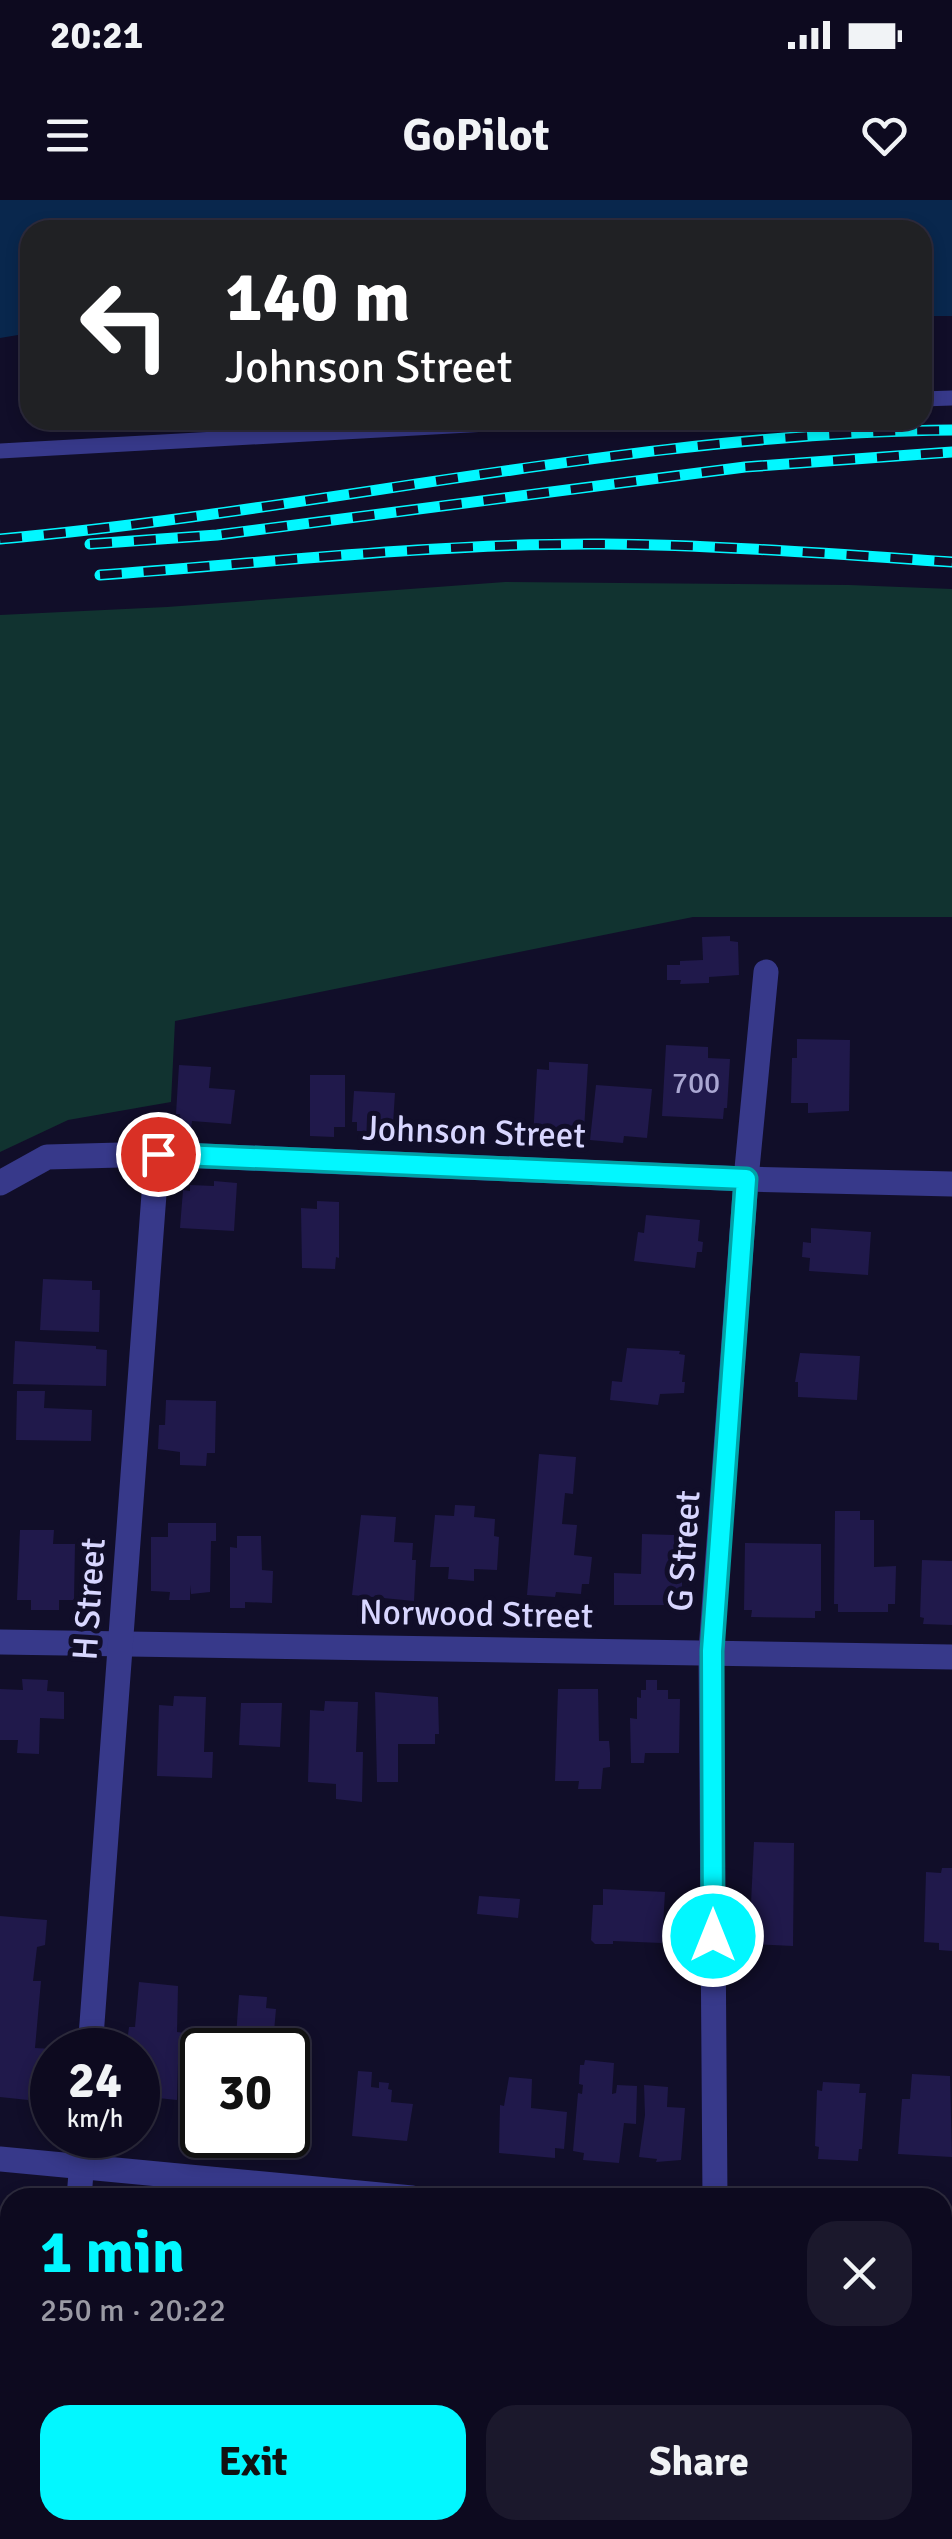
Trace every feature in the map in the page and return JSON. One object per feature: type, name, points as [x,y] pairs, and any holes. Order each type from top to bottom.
[{"type":"street","name":"G Street","points":[[714,2188],[712,1651],[746,1179],[766,972]]},
{"type":"street","name":"Johnson Street","points":[[0,1184],[47,1157],[158,1154],[952,1184]]},
{"type":"street","name":"H Street","points":[[92,2028],[158,1154]]},
{"type":"street","name":"Norwood Street","points":[[0,1642],[952,1657]]},
{"type":"street","points":[[79,2188],[82,2158]]},
{"type":"street","points":[[0,2159],[302,2188]]},
{"type":"lane","points":[[0,452],[384,430]]},
{"type":"green space","points":[[505,582],[952,589],[952,917],[693,917],[175,1021],[171,1102],[68,1120],[0,1152],[0,615]]},
{"type":"water","points":[[0,200],[952,200],[952,316],[932,316],[932,220],[20,220],[20,335],[0,338]]},
{"type":"building","points":[[730,936],[730,941],[738,942],[739,975],[709,977],[709,983],[680,984],[681,980],[667,980],[667,965],[703,960],[702,937]]},
{"type":"building","points":[[797,1039],[850,1040],[849,1111],[808,1113],[808,1103],[791,1103],[792,1058],[797,1058]]},
{"type":"building","points":[[666,1045],[708,1047],[708,1058],[730,1059],[723,1119],[662,1116]]},
{"type":"building","points":[[549,1062],[588,1064],[584,1130],[576,1129],[576,1141],[533,1138],[537,1069],[549,1070]]},
{"type":"building","points":[[179,1065],[211,1067],[209,1088],[235,1090],[231,1124],[192,1121],[191,1129],[181,1128],[180,1114],[176,1114]]},
{"type":"building","points":[[310,1075],[345,1075],[345,1127],[334,1127],[334,1137],[310,1136]]},
{"type":"building","points":[[596,1085],[652,1089],[647,1138],[624,1136],[623,1143],[590,1140]]},
{"type":"building","points":[[354,1091],[395,1093],[389,1132],[357,1131],[357,1122],[352,1122]]},
{"type":"building","points":[[214,1181],[237,1183],[234,1231],[180,1228],[183,1190],[190,1191],[190,1185],[214,1186]]},
{"type":"building","points":[[317,1201],[339,1202],[339,1258],[336,1257],[335,1269],[302,1268],[301,1208],[317,1209]]},
{"type":"building","points":[[646,1215],[700,1220],[698,1241],[703,1242],[702,1252],[697,1252],[695,1268],[634,1261],[638,1232],[644,1233]]},
{"type":"building","points":[[811,1228],[871,1232],[868,1275],[809,1271],[810,1258],[802,1257],[803,1242],[811,1243]]},
{"type":"building","points":[[43,1279],[92,1281],[92,1290],[100,1290],[99,1332],[40,1330]]},
{"type":"building","points":[[15,1341],[107,1350],[106,1386],[13,1384]]},
{"type":"building","points":[[627,1348],[680,1351],[685,1355],[684,1393],[660,1394],[658,1405],[610,1400],[612,1381],[622,1382]]},
{"type":"building","points":[[800,1353],[860,1356],[857,1400],[798,1397],[795,1382]]},
{"type":"building","points":[[17,1391],[45,1391],[44,1408],[92,1410],[91,1441],[16,1440]]},
{"type":"building","points":[[166,1400],[216,1401],[215,1453],[207,1453],[206,1466],[180,1465],[180,1452],[158,1449],[159,1425],[165,1425]]},
{"type":"building","points":[[539,1454],[576,1457],[573,1494],[565,1493],[562,1524],[577,1525],[574,1555],[592,1557],[589,1584],[582,1584],[581,1594],[527,1595]]},
{"type":"building","points":[[455,1505],[475,1506],[474,1517],[495,1519],[494,1536],[499,1537],[497,1570],[474,1569],[474,1581],[448,1579],[449,1567],[430,1567],[435,1515],[454,1516]]},
{"type":"building","points":[[835,1511],[860,1511],[860,1520],[874,1520],[874,1567],[896,1566],[895,1604],[888,1604],[888,1612],[838,1612],[838,1604],[834,1604]]},
{"type":"building","points":[[361,1515],[396,1517],[394,1542],[413,1543],[414,1601],[352,1595]]},
{"type":"building","points":[[168,1523],[216,1523],[216,1541],[211,1541],[210,1592],[191,1594],[190,1585],[190,1600],[169,1600],[170,1592],[151,1591],[151,1537],[168,1537]]},
{"type":"building","points":[[20,1530],[54,1530],[53,1544],[75,1544],[74,1600],[59,1600],[59,1610],[31,1610],[31,1600],[17,1600]]},
{"type":"building","points":[[642,1534],[674,1535],[675,1574],[682,1574],[682,1605],[614,1605],[614,1573],[641,1574]]},
{"type":"building","points":[[237,1536],[261,1536],[262,1570],[273,1571],[272,1603],[245,1602],[245,1608],[230,1608],[230,1547],[237,1548]]},
{"type":"building","points":[[745,1543],[821,1544],[821,1611],[815,1611],[815,1618],[751,1617],[752,1610],[744,1610]]},
{"type":"building","points":[[922,1560],[952,1561],[952,1625],[923,1624]]},
{"type":"building","points":[[22,1679],[48,1680],[47,1691],[64,1692],[64,1719],[40,1718],[39,1754],[17,1753],[18,1740],[0,1740],[0,1689],[23,1690]]},
{"type":"building","points":[[646,1680],[657,1680],[657,1690],[668,1690],[668,1699],[680,1699],[679,1753],[645,1753],[644,1763],[631,1763],[630,1718],[637,1719],[637,1697],[641,1698],[641,1690],[646,1690]]},
{"type":"building","points":[[558,1689],[598,1689],[599,1741],[609,1741],[610,1752],[610,1767],[603,1768],[601,1789],[578,1789],[579,1781],[555,1781]]},
{"type":"building","points":[[375,1692],[438,1697],[439,1734],[435,1734],[435,1744],[398,1744],[398,1782],[377,1782]]},
{"type":"building","points":[[174,1696],[206,1697],[204,1752],[213,1752],[212,1778],[157,1776],[159,1705],[173,1706]]},
{"type":"building","points":[[325,1701],[358,1702],[356,1752],[363,1752],[362,1802],[336,1799],[336,1784],[308,1782],[310,1710],[324,1711]]},
{"type":"building","points":[[241,1703],[282,1703],[280,1747],[239,1745]]},
{"type":"building","points":[[754,1842],[794,1843],[793,1946],[749,1944]]},
{"type":"building","points":[[942,1868],[952,1868],[952,1951],[939,1950],[939,1943],[924,1942],[926,1872],[941,1873]]},
{"type":"building","points":[[603,1889],[665,1892],[662,1943],[595,1944],[591,1940],[593,1905],[603,1905]]},
{"type":"building","points":[[479,1896],[520,1899],[518,1918],[477,1914]]},
{"type":"building","points":[[0,1916],[47,1920],[45,1945],[37,1947],[33,1981],[41,1981],[37,2028],[30,2028],[28,2100],[0,2097]]},
{"type":"building","points":[[139,1982],[178,1986],[177,2100],[160,2098],[160,2028],[129,2028],[135,2027]]},
{"type":"building","points":[[239,1995],[267,1997],[266,2008],[276,2009],[274,2028],[237,2028]]},
{"type":"building","points":[[585,2060],[614,2063],[612,2094],[616,2093],[617,2085],[637,2086],[636,2124],[624,2123],[619,2163],[583,2160],[584,2153],[573,2151],[578,2093],[582,2094],[583,2085],[579,2084],[580,2065]]},
{"type":"building","points":[[358,2071],[372,2072],[371,2087],[379,2088],[379,2082],[389,2083],[391,2102],[413,2104],[407,2141],[352,2136]]},
{"type":"building","points":[[912,2074],[950,2076],[952,2157],[898,2154],[902,2099],[910,2099]]},
{"type":"building","points":[[509,2077],[532,2079],[531,2108],[567,2112],[564,2149],[555,2148],[555,2158],[499,2153],[500,2105],[504,2106]]},
{"type":"building","points":[[823,2082],[860,2084],[859,2093],[866,2093],[858,2161],[818,2159],[817,2090],[822,2091]]},
{"type":"building","points":[[644,2085],[668,2087],[667,2107],[685,2108],[681,2160],[656,2162],[657,2159],[639,2157],[645,2115]]},
{"type":"railway","points":[[0,539],[237,511],[714,444],[952,430]]},
{"type":"railway","points":[[90,544],[217,535],[745,467],[952,452]]},
{"type":"railway","points":[[100,575],[414,550],[602,544],[952,562]]},
{"type":"route","points":[[158,1154],[746,1179],[712,1651],[713,1936]]}]
